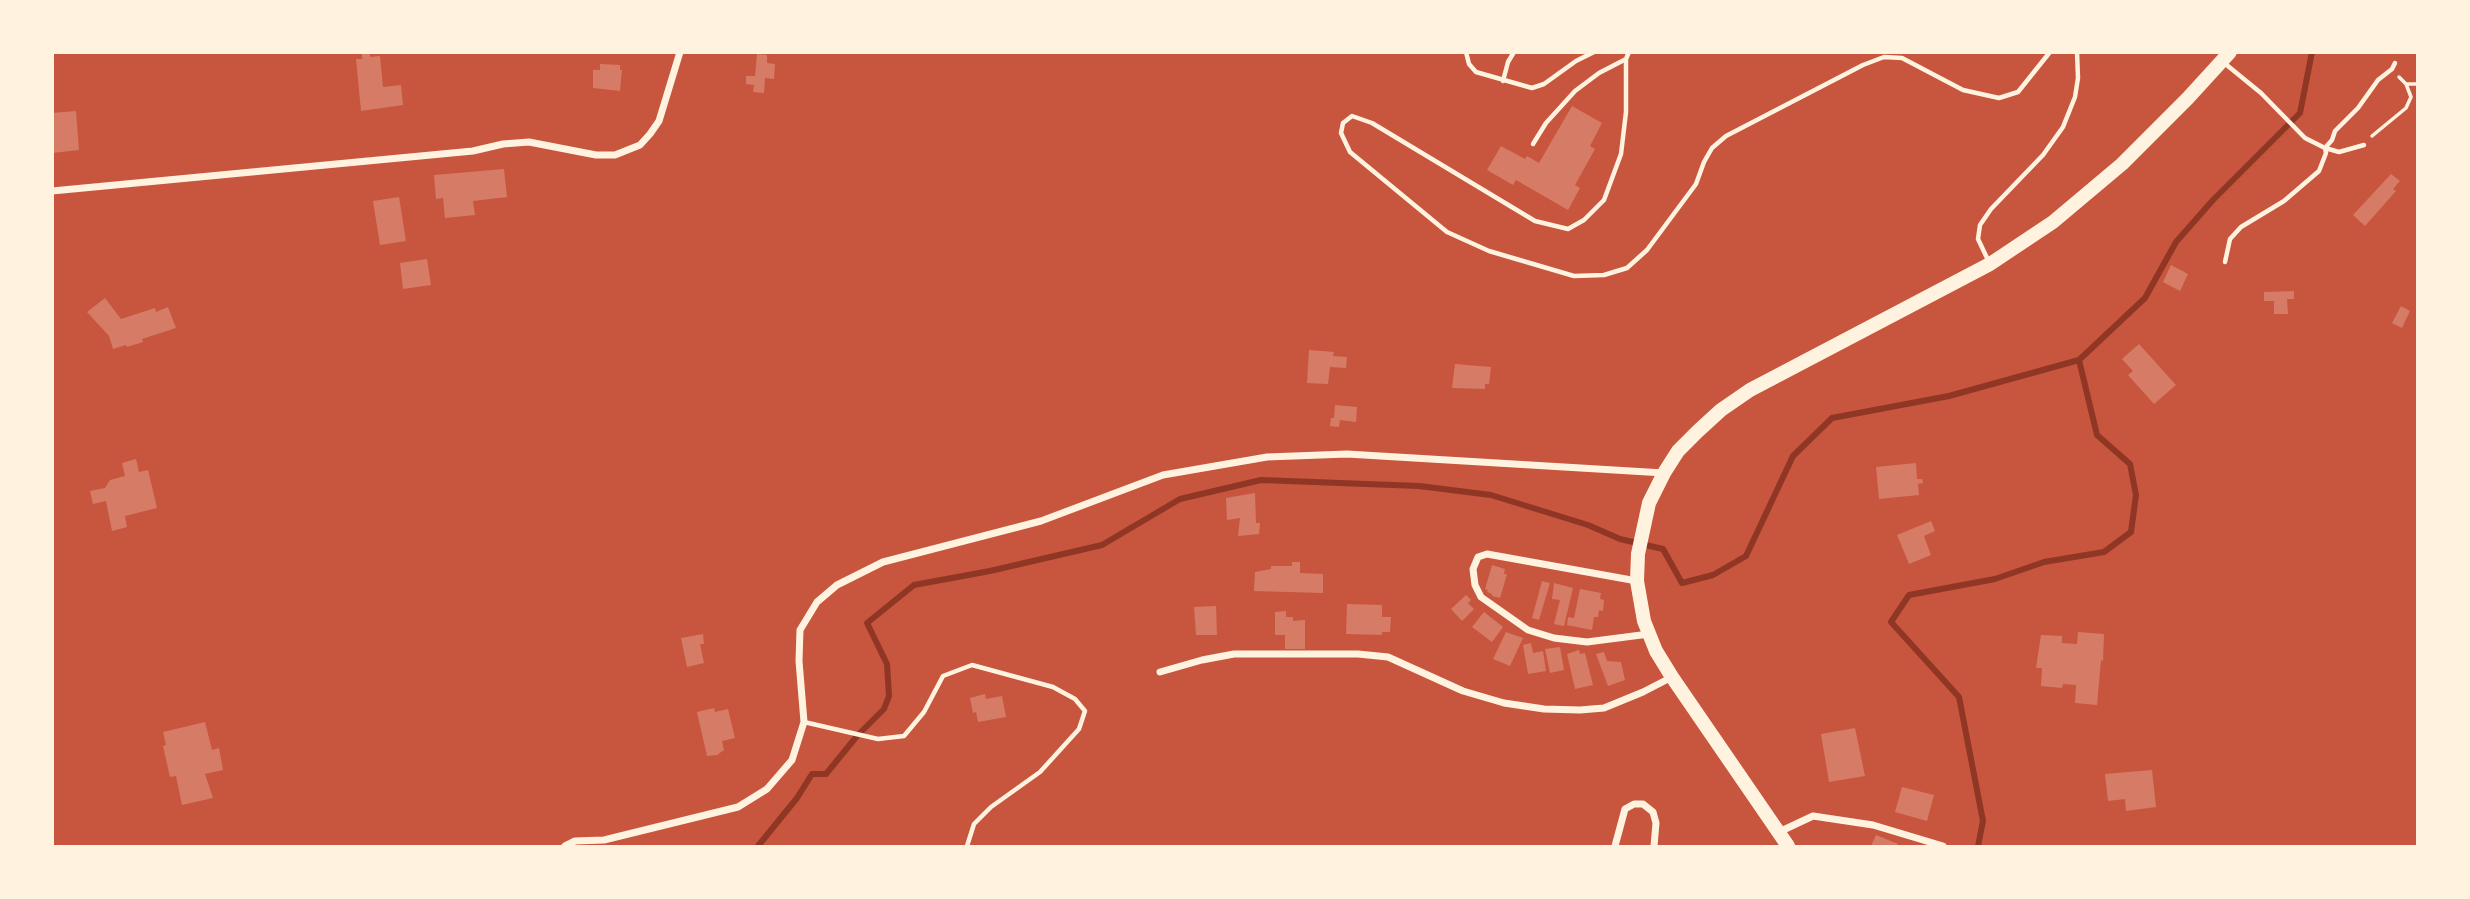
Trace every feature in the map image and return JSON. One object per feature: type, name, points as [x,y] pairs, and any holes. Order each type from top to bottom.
[{"type":"main road","points":[[1788,846],[1672,677],[1648,634],[1641,608],[1637,574],[1649,503],[1664,473],[1678,451],[1698,431],[1750,390],[1990,264],[2053,222],[2098,185],[2152,134],[2226,57]]},
{"type":"street","points":[[52,191],[473,151],[503,144],[529,142],[596,155],[615,155],[640,145],[659,121],[680,52]]},
{"type":"street","points":[[565,846],[575,841],[604,840],[738,807],[767,789],[792,760],[804,722],[799,661],[800,630],[817,602],[837,585],[883,562],[1041,521],[1163,475],[1267,457],[1347,454],[1664,473]]},
{"type":"street","points":[[1637,574],[1488,554],[1478,556],[1473,569],[1480,597],[1528,629],[1555,638],[1587,642],[1648,634]]},
{"type":"street","points":[[1160,672],[1234,654],[1358,654],[1388,657],[1463,691],[1504,703],[1544,709],[1580,710],[1604,708],[1672,677]]},
{"type":"street","points":[[1615,846],[1625,809],[1634,804],[1643,804],[1653,811],[1656,823],[1654,846]]},
{"type":"street","points":[[1779,832],[1812,816],[1874,825],[1943,846]]},
{"type":"lane","points":[[1466,52],[1469,64],[1476,72],[1532,88],[1544,84],[1576,61],[1594,52]]},
{"type":"lane","points":[[1503,81],[1514,52]]},
{"type":"lane","points":[[1629,52],[1626,59],[1626,112],[1621,154],[1604,200],[1584,220],[1568,229],[1535,221],[1372,123],[1352,116],[1343,123],[1340,133],[1350,152],[1447,232],[1489,251],[1574,275],[1604,275],[1627,268],[1647,250],[1696,184],[1712,148],[1726,136],[1863,65],[1884,57],[1902,58],[1963,90],[1999,98],[2018,92],[2050,52]]},
{"type":"lane","points":[[1990,264],[1978,239],[1980,225],[2043,155],[2063,127],[2075,97],[2078,78],[2077,52]]},
{"type":"lane","points":[[2226,57],[2305,138],[2339,152],[2364,145]]},
{"type":"lane","points":[[1533,144],[1546,123],[1575,91],[1599,72],[1626,59]]},
{"type":"lane","points":[[2225,262],[2230,239],[2241,227],[2284,201],[2319,171],[2325,160],[2325,148],[2332,140],[2334,131],[2358,108],[2378,80],[2392,69],[2395,63]]},
{"type":"lane","points":[[804,722],[878,739],[904,736],[924,712],[943,676],[972,665],[1053,687],[1075,699],[1085,711],[1079,729],[1040,772],[991,807],[974,824],[967,846]]},
{"type":"path","points":[[2364,145],[2406,108],[2411,97],[2406,84],[2392,69]]},
{"type":"path","points":[[2406,84],[2417,84]]},
{"type":"building","points":[[362,52],[370,52],[370,57],[380,56],[383,87],[401,85],[403,105],[361,111],[356,59],[362,59]]},
{"type":"building","points":[[757,54],[767,55],[767,63],[775,64],[774,79],[765,78],[764,93],[753,92],[754,85],[746,84],[746,76],[755,76]]},
{"type":"building","points":[[600,64],[620,65],[620,91],[593,88],[593,70],[600,70]]},
{"type":"building","points":[[1572,106],[1602,123],[1590,146],[1595,149],[1575,185],[1580,188],[1568,210],[1516,180],[1513,185],[1487,170],[1501,146],[1539,163]]},
{"type":"building","points":[[76,111],[79,150],[52,153],[52,113]]},
{"type":"building","points":[[504,169],[507,197],[473,201],[475,215],[445,218],[443,198],[436,199],[434,175]]},
{"type":"building","points":[[2391,174],[2400,181],[2393,189],[2396,191],[2365,226],[2353,215]]},
{"type":"building","points":[[399,197],[406,241],[380,245],[373,201]]},
{"type":"building","points":[[427,259],[431,285],[403,289],[400,263]]},
{"type":"building","points":[[2171,265],[2188,274],[2180,291],[2163,282]]},
{"type":"building","points":[[2294,291],[2294,299],[2287,299],[2288,314],[2274,314],[2274,301],[2264,301],[2264,292]]},
{"type":"building","points":[[105,298],[121,319],[155,308],[156,312],[168,307],[176,328],[142,339],[143,342],[113,349],[109,336],[87,312]]},
{"type":"building","points":[[2401,306],[2410,311],[2402,328],[2392,323]]},
{"type":"building","points":[[2139,344],[2176,385],[2154,404],[2128,375],[2133,371],[2122,359]]},
{"type":"building","points":[[1309,350],[1334,352],[1333,356],[1347,357],[1346,368],[1330,367],[1328,384],[1307,383]]},
{"type":"building","points":[[1455,364],[1491,367],[1489,384],[1485,384],[1485,389],[1452,388]]},
{"type":"building","points":[[1335,405],[1357,407],[1356,422],[1340,420],[1339,427],[1330,426]]},
{"type":"building","points":[[136,459],[139,472],[148,470],[157,508],[125,516],[127,527],[112,531],[106,501],[93,504],[90,491],[105,488],[110,480],[125,476],[122,463]]},
{"type":"building","points":[[1916,463],[1917,479],[1922,479],[1923,483],[1918,484],[1919,495],[1879,499],[1876,467]]},
{"type":"building","points":[[1255,493],[1259,534],[1238,536],[1240,518],[1227,520],[1226,498]]},
{"type":"building","points":[[1931,521],[1935,531],[1924,536],[1931,555],[1909,564],[1897,535]]},
{"type":"building","points":[[1292,562],[1300,562],[1300,573],[1323,574],[1323,593],[1254,591],[1255,572],[1271,569],[1271,566],[1292,566]]},
{"type":"building","points":[[1492,565],[1505,569],[1504,574],[1507,574],[1500,598],[1492,596],[1485,589]]},
{"type":"building","points":[[1542,581],[1550,583],[1539,620],[1532,618]]},
{"type":"building","points":[[1554,583],[1573,588],[1564,626],[1554,624],[1560,600],[1552,599]]},
{"type":"building","points":[[1580,589],[1601,593],[1600,599],[1604,600],[1603,611],[1599,610],[1598,617],[1594,617],[1592,630],[1567,625],[1568,617],[1574,618]]},
{"type":"building","points":[[1466,595],[1471,600],[1468,603],[1474,609],[1462,621],[1451,609]]},
{"type":"building","points":[[1347,604],[1382,605],[1382,617],[1391,617],[1390,632],[1382,632],[1382,635],[1346,634]]},
{"type":"building","points":[[1216,606],[1217,635],[1196,635],[1194,607]]},
{"type":"building","points":[[1286,611],[1286,617],[1293,617],[1293,621],[1305,620],[1305,649],[1285,649],[1285,635],[1275,635],[1275,612]]},
{"type":"building","points":[[1484,612],[1503,627],[1492,642],[1472,627]]},
{"type":"building","points":[[1506,632],[1523,638],[1510,666],[1493,659]]},
{"type":"building","points":[[2078,632],[2104,634],[2097,705],[2075,703],[2076,685],[2063,684],[2062,688],[2041,686],[2042,668],[2036,668],[2041,635],[2062,636],[2062,643],[2077,644]]},
{"type":"building","points":[[703,634],[704,644],[700,644],[704,663],[687,667],[681,638]]},
{"type":"building","points":[[1531,643],[1533,653],[1543,651],[1546,671],[1528,674],[1523,645]]},
{"type":"building","points":[[1560,647],[1564,670],[1550,673],[1545,649]]},
{"type":"building","points":[[1579,650],[1580,654],[1585,653],[1593,685],[1575,689],[1567,654]]},
{"type":"building","points":[[1604,652],[1607,661],[1621,662],[1625,680],[1608,686],[1596,654]]},
{"type":"building","points":[[985,694],[986,699],[1002,696],[1006,717],[978,722],[970,698]]},
{"type":"building","points":[[714,708],[715,712],[728,709],[735,738],[722,741],[724,750],[717,755],[707,756],[697,712]]},
{"type":"building","points":[[205,722],[212,750],[219,748],[223,770],[205,774],[213,798],[182,805],[176,776],[170,777],[163,746],[166,745],[163,732]]},
{"type":"building","points":[[1855,728],[1865,776],[1829,782],[1821,734]]},
{"type":"building","points":[[2152,770],[2156,807],[2126,811],[2125,799],[2108,801],[2105,774]]},
{"type":"building","points":[[1902,787],[1934,795],[1927,821],[1895,812]]},
{"type":"building","points":[[1876,835],[1898,844],[1871,846]]},
{"type":"waterway","points":[[1978,846],[1983,821],[1959,697],[1891,622],[1909,595],[1995,579],[2044,562],[2104,552],[2131,532],[2136,495],[2130,464],[2097,435],[2079,360],[2145,298],[2176,242],[2213,200],[2300,113],[2312,52]]},
{"type":"waterway","points":[[758,846],[797,798],[812,774],[826,774],[857,736],[884,709],[889,696],[887,664],[867,623],[914,585],[990,571],[1102,545],[1180,499],[1261,480],[1419,486],[1491,495],[1588,525],[1620,539],[1663,549],[1682,583],[1713,575],[1746,556],[1793,456],[1832,418],[1949,396],[2079,360]]}]
